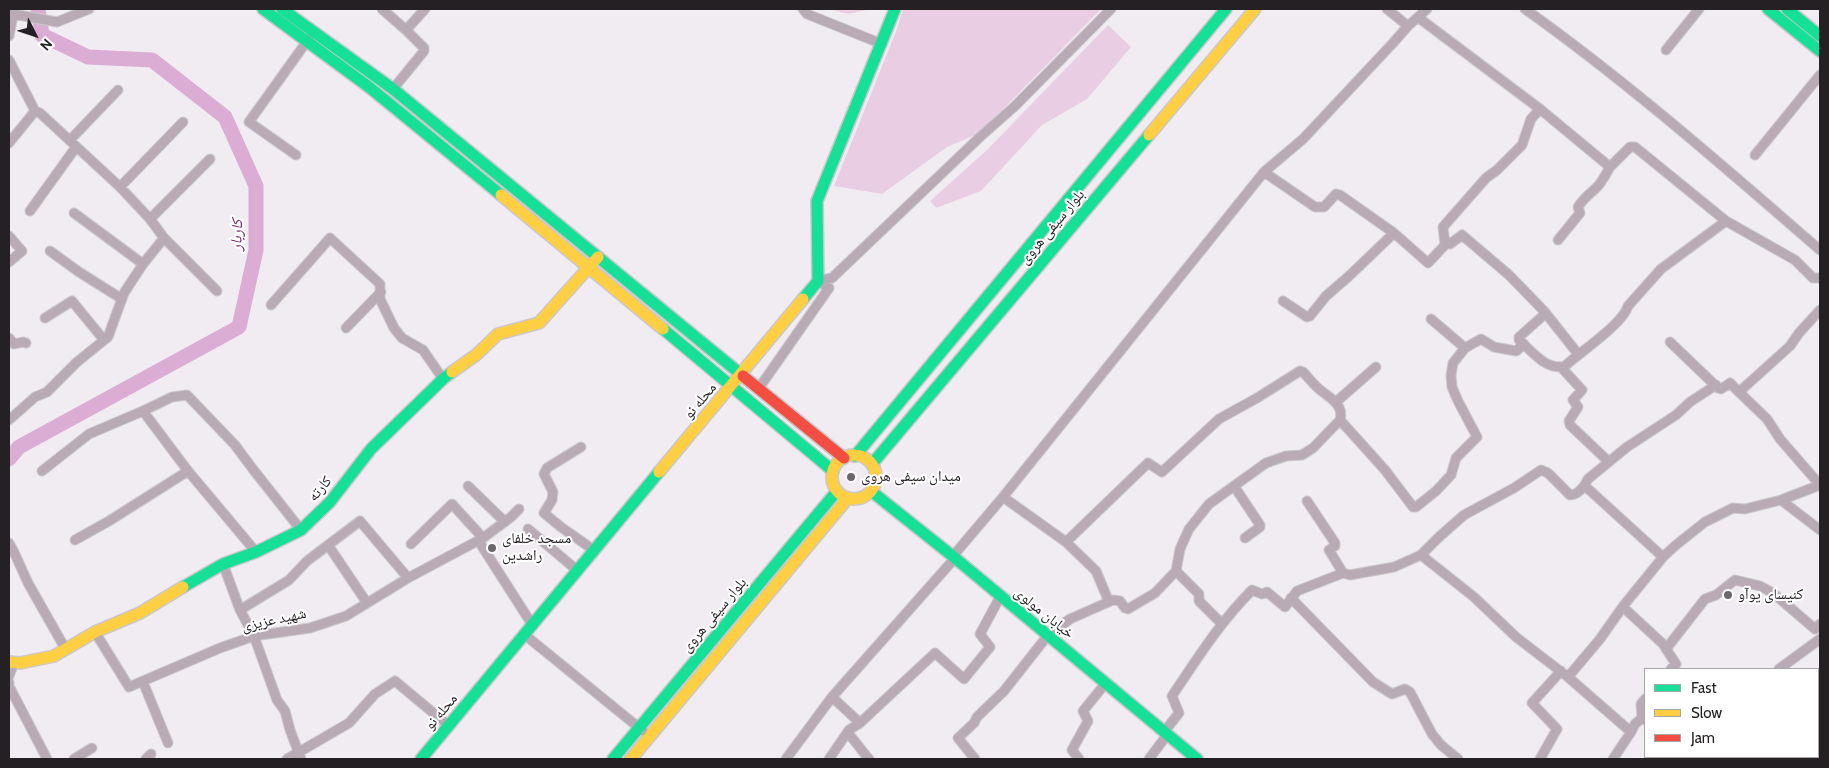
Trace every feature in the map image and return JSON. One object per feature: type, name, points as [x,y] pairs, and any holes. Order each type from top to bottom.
[{"type":"main road","points":[[264,9],[393,88],[844,458]]},
{"type":"main road","points":[[282,9],[369,87],[732,385],[833,471]]},
{"type":"main road","points":[[818,281],[817,202],[895,9]]},
{"type":"main road","name":"بلوار سیفی هروی","points":[[856,456],[1226,9]]},
{"type":"main road","name":"بلوار سیفی هروی","points":[[872,464],[1255,9]]},
{"type":"main road","points":[[1768,9],[1820,51]]},
{"type":"main road","points":[[1787,9],[1820,36]]},
{"type":"main road","points":[[1040,233],[1056,246]]},
{"type":"main road","name":"کارته","points":[[12,663],[54,656],[95,632],[140,613],[223,564],[256,552],[301,530],[330,502],[371,449],[443,378],[476,355],[498,334],[520,327],[539,324],[598,257]]},
{"type":"main road","name":"محله نو","points":[[421,759],[818,281]]},
{"type":"main road","points":[[856,456],[862,457],[872,464],[875,469],[876,481],[871,491],[863,498],[848,498],[837,491],[834,485],[833,471],[844,458],[856,456]]},
{"type":"main road","name":"بلوار سیفی هروی","points":[[613,759],[837,491]]},
{"type":"main road","name":"خیابان مولوی","points":[[871,491],[954,557],[1197,759]]},
{"type":"main road","name":"بلوار سیفی هروی","points":[[631,759],[848,498]]},
{"type":"street","points":[[9,36],[16,13],[57,22],[89,9]]},
{"type":"street","points":[[382,9],[424,48],[424,51],[393,88]]},
{"type":"street","points":[[406,30],[425,9]]},
{"type":"street","points":[[803,9],[807,14],[882,44]]},
{"type":"street","points":[[818,281],[832,278],[1015,106],[1111,9]]},
{"type":"street","points":[[1387,9],[1408,26]]},
{"type":"street","points":[[786,759],[832,697],[954,557],[1264,172],[1309,133],[1408,26],[1427,9]]},
{"type":"street","points":[[1525,9],[1578,48],[1690,138],[1820,250]]},
{"type":"street","points":[[1666,50],[1699,9]]},
{"type":"street","points":[[1419,18],[1540,109],[1610,167]]},
{"type":"street","points":[[296,155],[249,122],[311,37]]},
{"type":"street","points":[[9,60],[35,111],[40,113],[120,188],[164,238],[217,291]]},
{"type":"street","points":[[1755,155],[1820,75]]},
{"type":"street","points":[[30,211],[73,144],[118,90]]},
{"type":"street","points":[[1264,172],[1315,207],[1324,206],[1336,194],[1340,195],[1394,233],[1428,262],[1445,245],[1446,240],[1443,227],[1486,178],[1498,170],[1522,145],[1531,120],[1540,109]]},
{"type":"street","points":[[9,143],[35,111]]},
{"type":"street","points":[[120,188],[183,122]]},
{"type":"street","points":[[1558,240],[1580,214],[1578,208],[1583,200],[1596,188],[1610,167],[1630,147],[1635,147],[1726,221],[1794,260],[1813,278],[1820,278]]},
{"type":"street","points":[[150,220],[210,159]]},
{"type":"street","points":[[74,213],[143,264]]},
{"type":"street","points":[[1545,314],[1519,340],[1551,366],[1558,368],[1606,332],[1626,313],[1628,306],[1661,270],[1726,221]]},
{"type":"street","points":[[1283,301],[1307,317],[1310,316],[1326,296],[1394,233]]},
{"type":"street","points":[[1446,240],[1450,244],[1462,235],[1509,275],[1578,354]]},
{"type":"street","points":[[9,236],[22,251],[9,262]]},
{"type":"street","points":[[9,420],[35,397],[47,392],[77,362],[108,337],[122,299],[143,264],[164,238]]},
{"type":"street","points":[[271,305],[330,238],[380,284],[380,299],[394,328],[402,338],[423,350],[443,378]]},
{"type":"street","points":[[50,250],[79,272],[122,299]]},
{"type":"street","points":[[759,388],[828,288],[818,281]]},
{"type":"street","points":[[346,328],[381,292]]},
{"type":"street","points":[[45,318],[72,300],[104,340]]},
{"type":"street","points":[[1739,392],[1790,346],[1820,310]]},
{"type":"street","points":[[1431,319],[1465,348]]},
{"type":"street","points":[[9,338],[14,344],[26,343]]},
{"type":"street","points":[[1340,420],[1385,470],[1413,507],[1416,508],[1441,486],[1450,475],[1456,458],[1477,437],[1452,387],[1450,375],[1453,363],[1465,348],[1481,339],[1494,347],[1516,351],[1524,344]]},
{"type":"street","points":[[1540,759],[1557,728],[1532,703],[1600,639],[1663,557],[1710,519],[1733,508],[1745,509],[1781,500],[1820,485],[1780,439],[1767,419],[1730,382],[1721,389],[1716,386],[1670,342]]},
{"type":"street","points":[[1336,402],[1376,367]]},
{"type":"street","points":[[1561,367],[1582,390],[1574,400],[1578,407],[1569,421],[1570,425],[1609,462]]},
{"type":"street","points":[[1066,542],[1148,463],[1162,472],[1219,418],[1300,371],[1303,372],[1323,393],[1336,402],[1342,414],[1340,420],[1313,448],[1302,455],[1286,456],[1266,464],[1209,504],[1189,529],[1180,549],[1174,570],[1198,592],[1200,595],[1199,601],[1222,623]]},
{"type":"street","points":[[1307,501],[1335,543],[1335,546],[1329,550],[1343,573],[1350,576],[1394,567],[1421,556],[1439,536],[1464,515],[1514,488],[1541,470],[1548,473],[1570,495],[1574,495],[1585,486],[1588,479],[1627,447],[1676,415],[1690,402],[1716,386]]},
{"type":"street","points":[[42,470],[89,434],[172,397],[187,395],[235,445],[301,530]]},
{"type":"street","points":[[143,411],[188,471],[256,552]]},
{"type":"street","points":[[581,447],[547,468],[544,474],[553,492],[552,500],[544,513],[595,551]]},
{"type":"street","points":[[75,540],[109,521],[188,471]]},
{"type":"street","points":[[468,486],[505,522]]},
{"type":"street","points":[[1234,486],[1261,526],[1245,538]]},
{"type":"street","points":[[1585,486],[1663,557]]},
{"type":"street","points":[[1003,497],[1066,542],[1096,571],[1109,602]]},
{"type":"street","points":[[1781,500],[1820,530]]},
{"type":"street","points":[[411,544],[452,504],[481,539],[529,630],[650,736]]},
{"type":"street","name":"شهید عزیزی","points":[[143,682],[220,648],[254,636],[310,628],[346,616],[408,578],[481,539],[505,522],[519,509]]},
{"type":"street","points":[[240,610],[289,580],[307,561],[360,521],[408,578]]},
{"type":"street","points":[[528,529],[578,571]]},
{"type":"street","points":[[9,543],[28,583],[66,650]]},
{"type":"street","points":[[328,545],[367,603]]},
{"type":"street","points":[[1421,556],[1474,597],[1516,637],[1565,674],[1631,732]]},
{"type":"street","points":[[223,564],[240,610],[254,636],[277,700],[285,711],[300,756]]},
{"type":"street","points":[[975,759],[958,738],[1004,691],[1048,635],[1070,619],[1113,600],[1120,601],[1125,608],[1130,608],[1155,593],[1176,571]]},
{"type":"street","points":[[1149,759],[1179,712],[1172,696],[1222,623],[1252,590],[1262,594],[1268,592],[1285,607],[1297,591],[1343,573]]},
{"type":"street","points":[[1666,649],[1705,599],[1716,595],[1735,580],[1754,584],[1773,594],[1815,629],[1820,624]]},
{"type":"street","points":[[829,759],[847,733],[860,724],[935,653],[964,679],[990,646],[980,634],[1000,597]]},
{"type":"street","points":[[1291,598],[1373,682],[1392,694],[1404,689],[1410,692],[1432,734],[1441,745],[1458,759]]},
{"type":"street","points":[[1623,607],[1666,649],[1676,664],[1672,668]]},
{"type":"street","points":[[95,632],[130,688],[143,682],[168,743]]},
{"type":"street","points":[[1780,668],[1820,639]]},
{"type":"street","points":[[9,676],[12,663]]},
{"type":"street","points":[[286,759],[300,756],[349,723],[375,694],[395,681],[449,726]]},
{"type":"street","points":[[9,682],[9,686],[47,759]]},
{"type":"street","points":[[1079,759],[1072,750],[1088,721],[1083,711],[1105,684]]},
{"type":"street","points":[[832,697],[860,724]]},
{"type":"street","points":[[1613,759],[1635,724],[1644,719],[1641,704],[1644,700]]},
{"type":"street","points":[[847,733],[869,759]]},
{"type":"street","points":[[74,759],[92,748]]},
{"type":"shaded area","points":[[829,9],[871,9],[848,14]]},
{"type":"shaded area","points":[[903,9],[1101,9],[980,133],[947,147],[882,194],[834,186],[897,29]]},
{"type":"shaded area","points":[[1108,25],[1131,47],[1087,99],[1042,125],[981,191],[936,208],[930,201],[986,151]]},
{"type":"waterway","name":"کاربار","points":[[9,459],[19,447],[239,327],[256,250],[256,186],[225,117],[152,60],[88,57],[42,35],[38,9]]},
{"type":"traffic: fast","points":[[263,9],[369,87],[501,195]]},
{"type":"traffic: fast","points":[[282,9],[393,89],[743,376]]},
{"type":"traffic: fast","points":[[803,299],[818,281],[817,201],[895,9]]},
{"type":"traffic: fast","points":[[855,456],[1226,9]]},
{"type":"traffic: fast","points":[[1768,9],[1820,51]]},
{"type":"traffic: fast","points":[[1787,9],[1820,36]]},
{"type":"traffic: fast","points":[[872,464],[1149,135]]},
{"type":"traffic: fast","points":[[663,329],[833,471]]},
{"type":"traffic: fast","points":[[183,587],[223,564],[256,552],[301,530],[330,502],[371,449],[452,372]]},
{"type":"traffic: fast","points":[[421,759],[659,472]]},
{"type":"traffic: fast","points":[[613,759],[837,491]]},
{"type":"traffic: fast","points":[[871,491],[955,558],[1197,759]]},
{"type":"traffic: slow","points":[[1149,135],[1255,9]]},
{"type":"traffic: slow","points":[[501,195],[663,329]]},
{"type":"traffic: slow","points":[[452,372],[476,355],[498,334],[539,323],[598,257]]},
{"type":"traffic: slow","points":[[659,472],[803,299]]},
{"type":"traffic: slow","points":[[854,455],[866,459],[872,465],[876,477],[872,489],[866,495],[854,499],[842,495],[836,489],[832,477],[836,465],[842,459],[854,455]]},
{"type":"traffic: slow","points":[[631,759],[848,498]]},
{"type":"traffic: slow","points":[[9,662],[20,663],[54,656],[95,632],[140,613],[183,587]]},
{"type":"traffic: jam","points":[[743,376],[844,458]]},
{"type":"place","name":"میدان سیفی هروی","points":[[851,477]]},
{"type":"place","name":"مسجد خلفای راشدین","points":[[492,548]]},
{"type":"place","name":"کنیسای یوآو","points":[[1728,595]]}]
